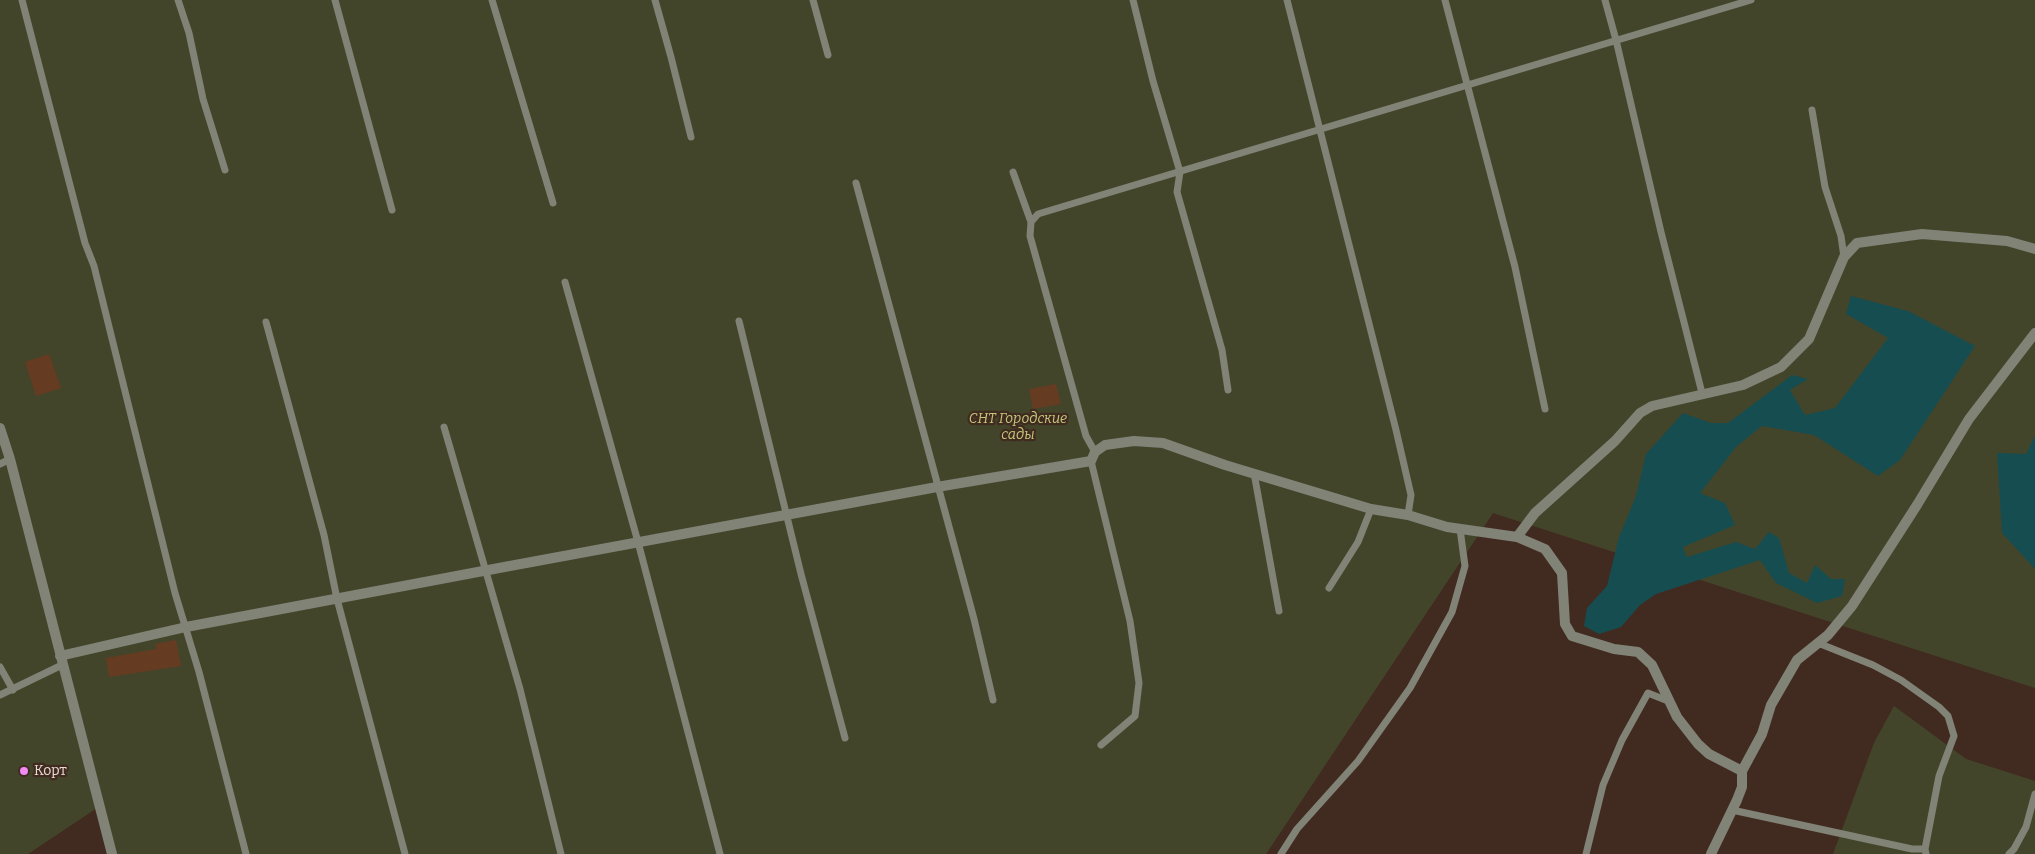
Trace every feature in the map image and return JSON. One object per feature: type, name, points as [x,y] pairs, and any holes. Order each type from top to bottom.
[{"type":"street","points":[[1517,537],[1535,513],[1615,441],[1640,413],[1652,406],[1743,385],[1781,368],[1808,338],[1844,257],[1857,243],[1922,234],[2007,241],[2035,249]]},
{"type":"street","points":[[1711,854],[1742,786],[1742,771],[1762,734],[1771,705],[1797,660],[1828,634],[1852,606],[1917,505],[1969,419],[2024,344],[2035,333]]},
{"type":"street","points":[[0,428],[10,459],[112,854]]},
{"type":"street","points":[[61,660],[186,627],[787,516],[1093,456],[1106,445],[1134,441],[1163,442],[1254,473],[1371,509],[1408,515],[1447,528],[1517,537],[1545,548],[1562,573],[1565,624],[1572,636],[1614,649],[1638,652],[1652,665],[1668,701],[1698,744],[1709,754],[1742,771]]},
{"type":"lane","points":[[22,0],[85,243],[94,266],[147,483],[199,672],[246,854]]},
{"type":"lane","points":[[178,0],[189,33],[204,98],[225,170]]},
{"type":"lane","points":[[335,0],[392,210]]},
{"type":"lane","points":[[492,0],[553,203]]},
{"type":"lane","points":[[655,0],[691,137]]},
{"type":"lane","points":[[813,0],[828,55]]},
{"type":"lane","points":[[1133,0],[1153,81],[1180,172],[1177,192],[1222,350],[1228,390]]},
{"type":"lane","points":[[1287,0],[1400,449],[1410,495],[1408,515]]},
{"type":"lane","points":[[1445,0],[1515,267],[1545,409]]},
{"type":"lane","points":[[1605,0],[1702,393]]},
{"type":"lane","points":[[1031,222],[1038,214],[1751,0]]},
{"type":"lane","points":[[1812,110],[1825,187],[1841,236],[1844,257]]},
{"type":"lane","points":[[1013,172],[1031,222],[1030,236],[1093,456],[1130,621],[1139,683],[1135,716],[1101,745]]},
{"type":"lane","points":[[856,183],[936,487],[974,619],[993,700]]},
{"type":"lane","points":[[565,282],[638,542],[720,854]]},
{"type":"lane","points":[[739,321],[844,738]]},
{"type":"lane","points":[[266,322],[324,535],[337,599],[405,854]]},
{"type":"lane","points":[[444,428],[520,689],[561,854]]},
{"type":"lane","points":[[0,464],[10,459]]},
{"type":"lane","points":[[1254,473],[1279,611]]},
{"type":"lane","points":[[1329,588],[1358,542],[1371,509]]},
{"type":"lane","points":[[1281,854],[1297,829],[1358,762],[1410,688],[1452,612],[1465,566],[1460,529]]},
{"type":"lane","points":[[1732,810],[1926,852],[1939,776],[1954,736],[1948,716],[1939,707],[1900,680],[1873,665],[1818,643]]},
{"type":"lane","points":[[0,696],[61,660]]},
{"type":"lane","points":[[0,667],[13,690]]},
{"type":"lane","points":[[1586,854],[1603,786],[1622,740],[1648,693],[1668,701]]},
{"type":"lane","points":[[2009,854],[2014,849],[2026,827],[2035,794]]},
{"type":"green space","name":"СНТ Городские сады","points":[[0,0],[2035,0],[2035,688],[1493,513],[1266,854],[112,854],[100,806],[28,854],[0,854]]},
{"type":"green space","points":[[1894,706],[1966,759],[2035,781],[2035,854],[1833,854],[1874,743]]},
{"type":"water","points":[[1851,296],[1908,311],[1975,346],[1900,460],[1878,476],[1814,435],[1762,426],[1737,446],[1700,493],[1725,503],[1735,525],[1683,547],[1687,557],[1736,542],[1755,549],[1769,532],[1779,538],[1789,573],[1807,583],[1815,565],[1831,579],[1845,579],[1842,596],[1817,603],[1776,583],[1760,560],[1656,594],[1640,605],[1621,627],[1599,634],[1584,626],[1587,608],[1607,586],[1619,537],[1636,496],[1646,454],[1683,413],[1711,423],[1728,423],[1792,375],[1808,379],[1790,390],[1805,415],[1835,408],[1888,338],[1846,314]]},
{"type":"water","points":[[2035,435],[2035,569],[2002,533],[1997,453],[2026,454]]},
{"type":"building","points":[[49,354],[61,388],[36,396],[25,362]]},
{"type":"building","points":[[1056,384],[1061,404],[1033,409],[1029,389]]},
{"type":"building","points":[[176,640],[181,666],[109,677],[106,658],[156,649],[155,644]]},
{"type":"place","name":"Корт","points":[[24,771]]}]
